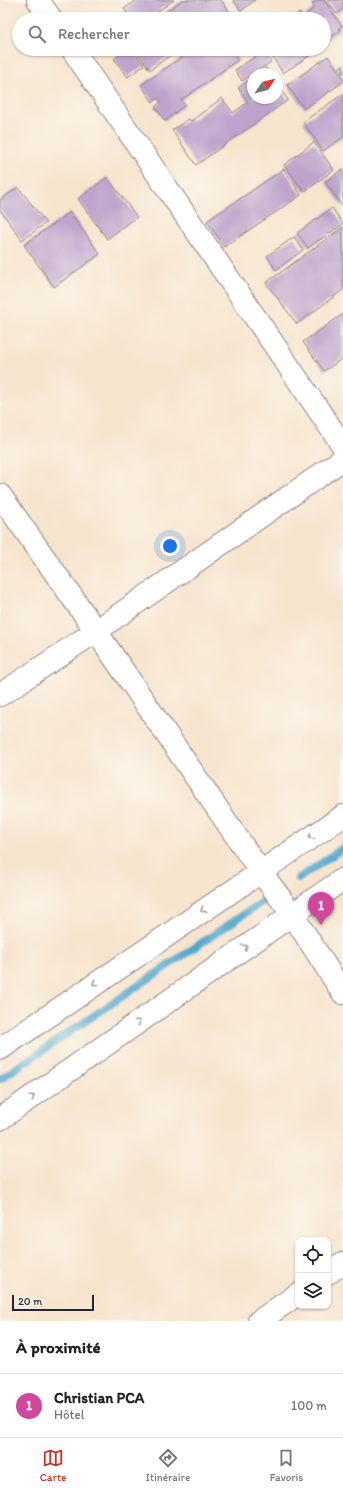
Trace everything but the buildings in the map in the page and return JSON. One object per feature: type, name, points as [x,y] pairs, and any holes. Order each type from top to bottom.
[{"type":"street","points":[[38,0],[46,12]]},
{"type":"street","points":[[77,56],[343,446]]},
{"type":"street","points":[[0,695],[96,631],[343,459]]},
{"type":"street","points":[[0,495],[96,631],[260,871],[292,914],[343,993]]},
{"type":"street","points":[[0,1049],[343,816]]},
{"type":"street","points":[[0,1119],[343,879]]},
{"type":"street","points":[[331,1271],[343,1263]]},
{"type":"street","points":[[259,1321],[295,1296]]},
{"type":"waterway","points":[[299,878],[343,848]]},
{"type":"waterway","points":[[0,1079],[262,902]]},
{"type":"place","name":"Christian PCA","points":[[321,925]]}]
